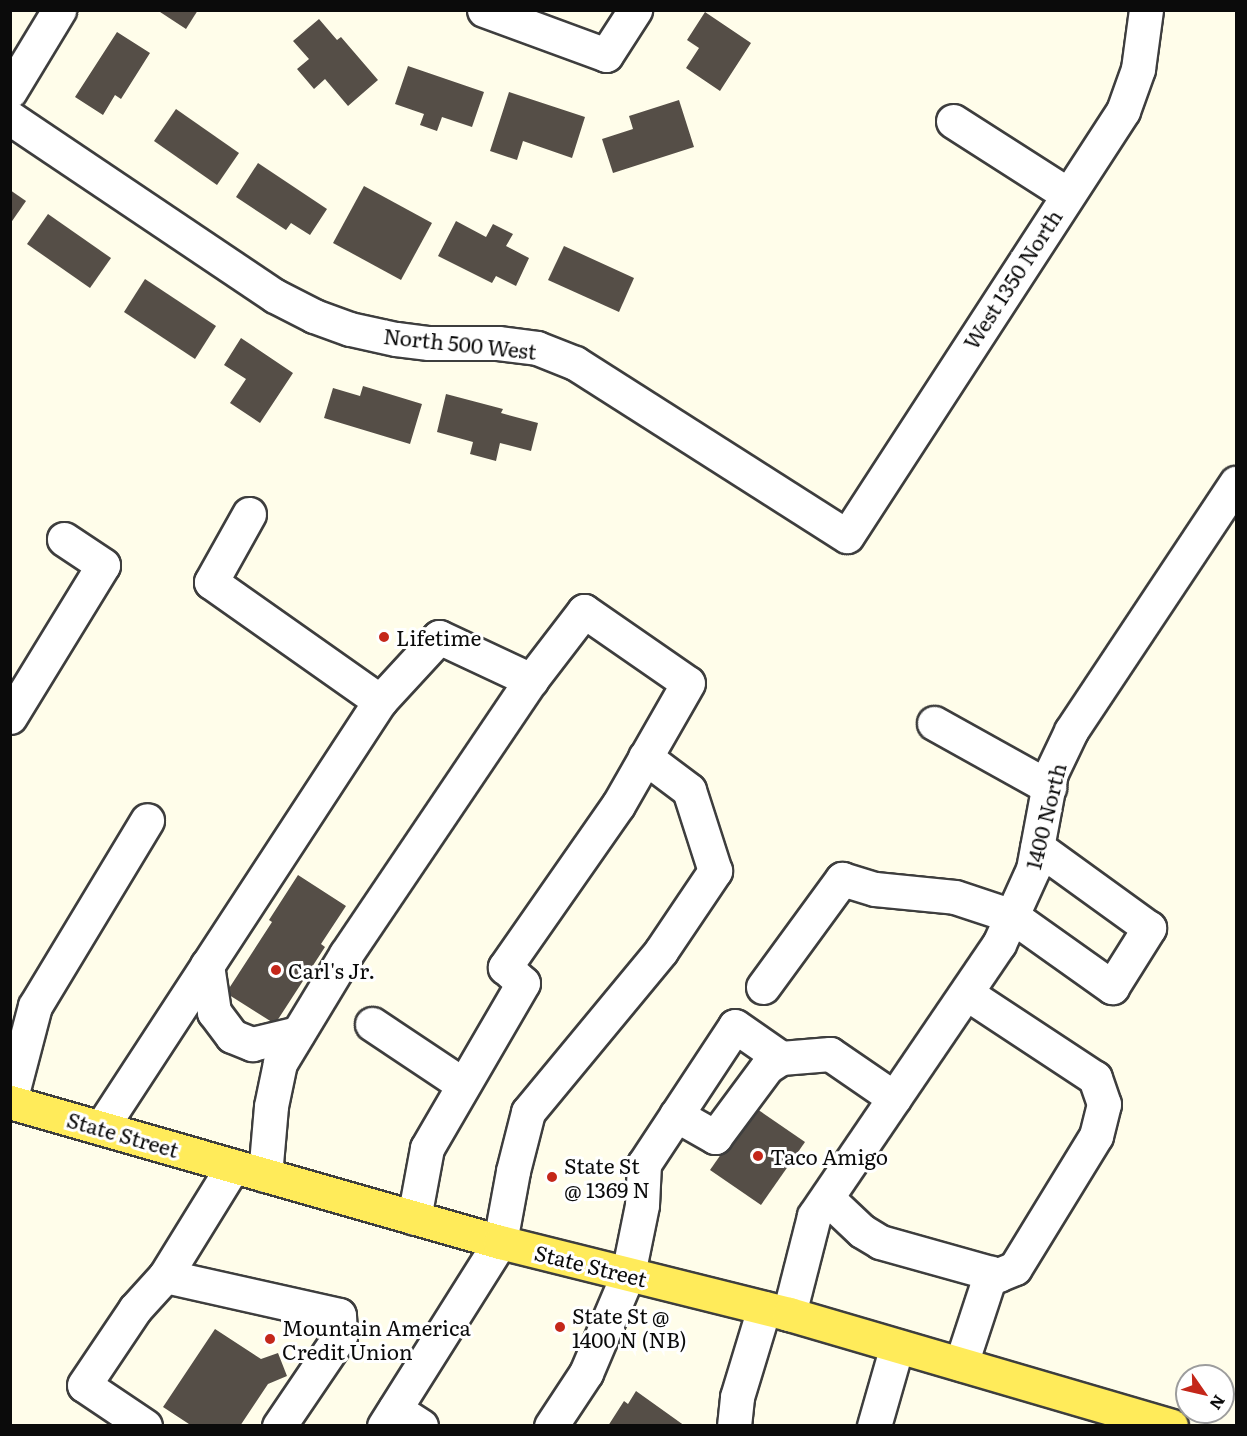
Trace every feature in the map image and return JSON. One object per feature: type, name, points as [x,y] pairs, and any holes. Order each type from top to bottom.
[{"type":"main road","name":"State Street","points":[[10,1101],[500,1242],[776,1311],[961,1364],[1152,1423]]},
{"type":"street","points":[[10,91],[58,10]]},
{"type":"street","points":[[484,10],[606,55],[635,10]]},
{"type":"street","name":"West 1350 North","points":[[847,536],[1067,194],[1124,111],[1138,69],[1146,10]]},
{"type":"street","name":"North 500 West","points":[[10,118],[275,296],[314,316],[350,329],[396,339],[429,343],[498,343],[537,348],[575,363],[847,536]]},
{"type":"street","points":[[953,121],[1067,194]]},
{"type":"street","name":"1400 North","points":[[734,1425],[737,1397],[776,1311],[814,1216],[999,944],[1033,869],[1051,773],[1071,731],[1235,488]]},
{"type":"street","points":[[249,514],[211,582],[380,701]]},
{"type":"street","points":[[10,717],[103,565],[64,539]]},
{"type":"street","points":[[265,1175],[271,1106],[280,1064],[346,954],[531,680],[584,611],[688,683],[618,805],[505,967],[523,983],[462,1084],[427,1148],[414,1218]]},
{"type":"street","points":[[101,1128],[380,701],[439,637],[531,680]]},
{"type":"street","points":[[934,723],[1049,788]]},
{"type":"street","points":[[400,1420],[500,1242],[513,1171],[528,1112],[661,951],[715,871],[689,790],[645,757]]},
{"type":"street","points":[[10,1101],[35,1006],[147,820]]},
{"type":"street","points":[[763,987],[842,879],[875,889],[955,897],[1012,916],[1112,987],[1149,928],[1037,847]]},
{"type":"street","points":[[207,965],[214,1012],[232,1036],[252,1044],[298,1033]]},
{"type":"street","points":[[826,1198],[862,1232],[880,1242],[998,1275],[1015,1268],[1096,1136],[1104,1104],[1095,1078],[966,993]]},
{"type":"street","points":[[372,1024],[462,1084]]},
{"type":"street","points":[[550,1425],[586,1373],[628,1274],[642,1206],[644,1164],[735,1026],[781,1058]]},
{"type":"street","points":[[676,1115],[715,1137],[767,1067],[781,1058],[830,1054],[894,1098]]},
{"type":"street","points":[[145,1425],[84,1385],[135,1309],[165,1276],[233,1166]]},
{"type":"street","points":[[961,1364],[991,1273]]},
{"type":"street","points":[[165,1276],[339,1315],[339,1336],[279,1425]]},
{"type":"street","points":[[874,1425],[897,1346]]},
{"type":"building","points":[[157,10],[198,10],[186,29]]},
{"type":"building","points":[[705,12],[751,43],[720,91],[686,68],[699,48],[687,40]]},
{"type":"building","points":[[319,19],[337,40],[341,37],[378,80],[348,106],[325,79],[314,89],[297,69],[309,59],[293,41]]},
{"type":"building","points":[[117,32],[150,53],[121,99],[115,95],[103,115],[75,97]]},
{"type":"building","points":[[408,66],[484,92],[472,127],[442,117],[437,131],[420,125],[424,114],[395,104]]},
{"type":"building","points":[[509,92],[585,117],[572,158],[523,141],[517,160],[490,151]]},
{"type":"building","points":[[679,100],[694,147],[613,173],[602,139],[633,129],[629,116]]},
{"type":"building","points":[[176,109],[239,153],[217,185],[154,141]]},
{"type":"building","points":[[258,163],[327,209],[310,235],[291,223],[286,230],[236,197]]},
{"type":"building","points":[[364,186],[432,223],[401,280],[333,243]]},
{"type":"building","points":[[10,190],[26,201],[10,224]]},
{"type":"building","points":[[48,214],[111,258],[90,288],[27,244]]},
{"type":"building","points":[[456,221],[486,237],[493,224],[513,234],[506,246],[529,258],[516,286],[496,276],[492,283],[438,256]]},
{"type":"building","points":[[564,246],[634,278],[619,312],[548,280]]},
{"type":"building","points":[[145,279],[216,326],[195,359],[124,312]]},
{"type":"building","points":[[241,338],[293,373],[260,423],[230,403],[246,379],[224,365]]},
{"type":"building","points":[[363,386],[422,404],[410,444],[324,418],[333,388],[360,396]]},
{"type":"building","points":[[446,394],[503,409],[501,413],[538,423],[531,451],[500,443],[496,461],[470,454],[473,442],[437,432]]},
{"type":"building","name":"Carl's Jr.","points":[[298,875],[346,906],[321,944],[325,947],[275,1024],[226,993],[272,922],[269,920]]},
{"type":"building","name":"Taco Amigo","points":[[754,1107],[805,1142],[761,1205],[710,1170]]},
{"type":"building","points":[[215,1329],[261,1359],[278,1353],[287,1376],[268,1384],[240,1426],[192,1426],[163,1407]]},
{"type":"building","points":[[636,1391],[685,1426],[608,1426],[624,1401],[628,1404]]},
{"type":"place","name":"Lifetime","points":[[384,637]]},
{"type":"place","name":"Carl's Jr.","points":[[276,970]]},
{"type":"place","name":"Taco Amigo","points":[[758,1156]]},
{"type":"place","name":"State St @ 1369 N","points":[[552,1177]]},
{"type":"place","name":"State St @ 1400 N (NB)","points":[[560,1327]]},
{"type":"place","name":"Mountain America Credit Union","points":[[270,1339]]}]
